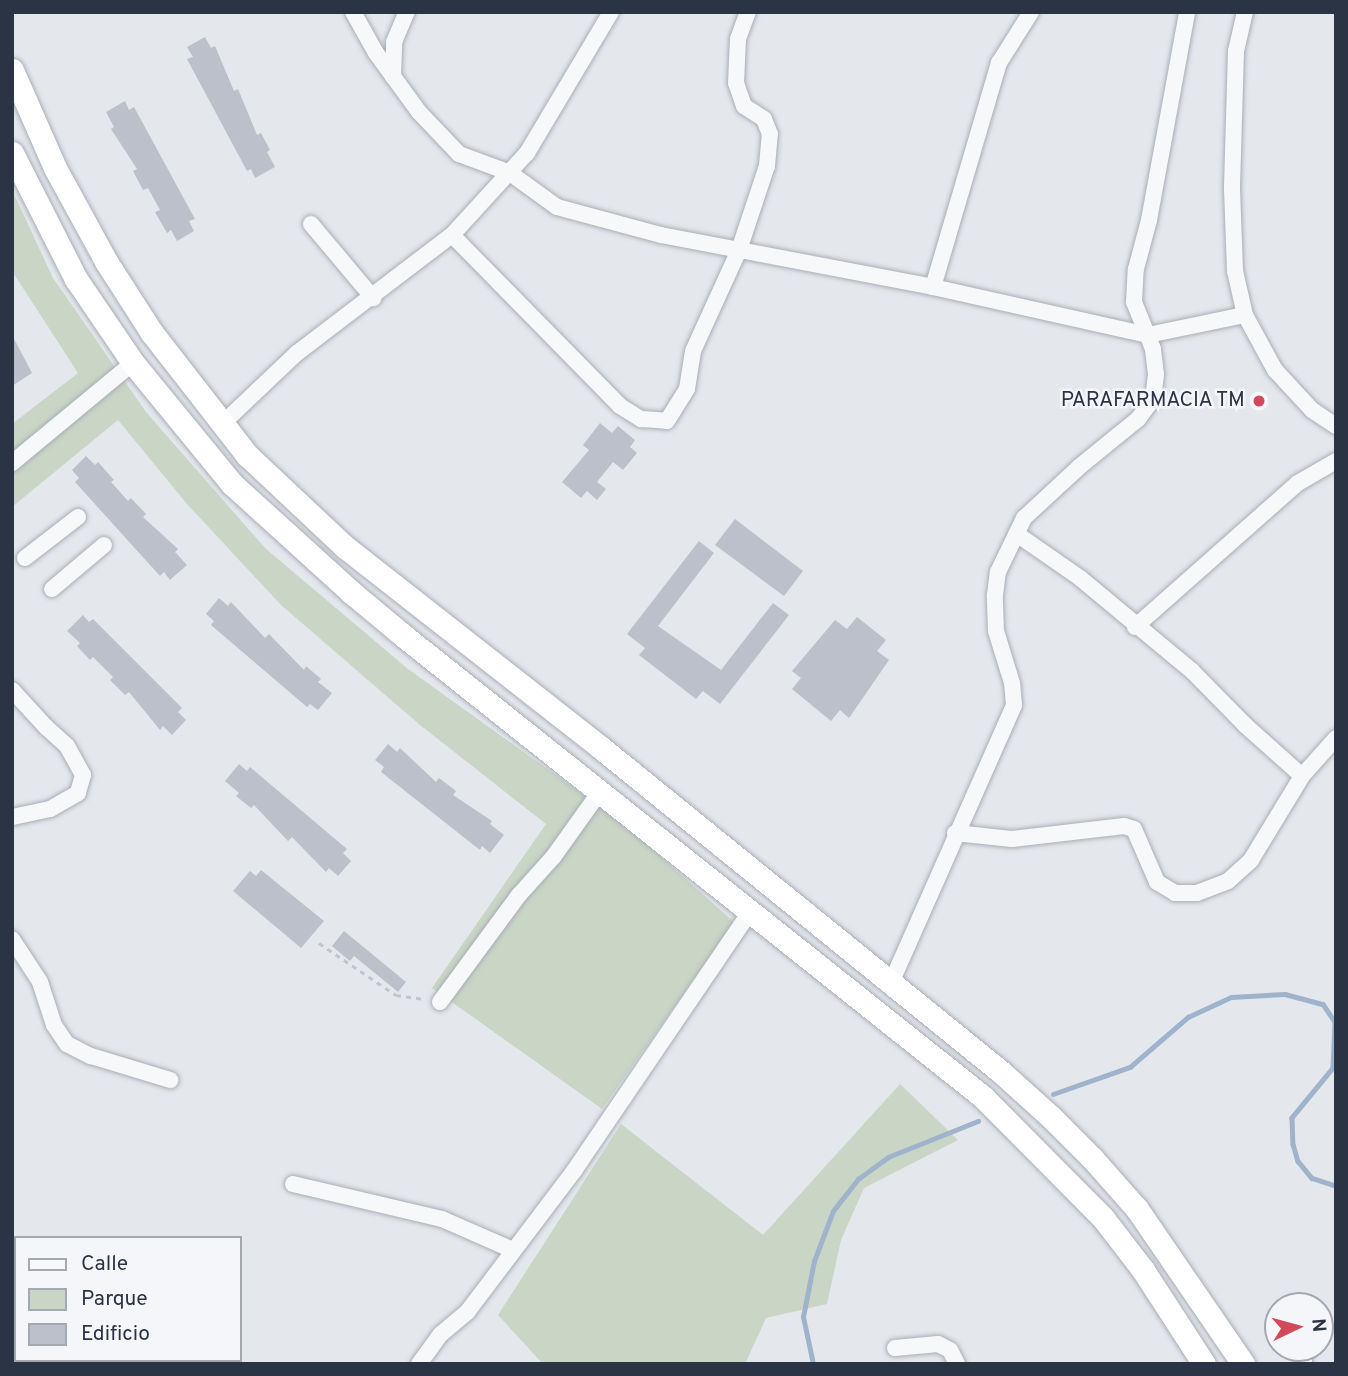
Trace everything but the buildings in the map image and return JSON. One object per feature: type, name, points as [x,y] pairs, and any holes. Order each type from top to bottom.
[{"type":"highway","points":[[12,70],[55,168],[107,263],[152,333],[220,425],[247,455],[345,547],[600,747],[1001,1072],[1092,1158],[1137,1209],[1243,1364]]},
{"type":"highway","points":[[12,153],[76,279],[133,363],[232,484],[351,592],[983,1097],[1026,1137],[1103,1218],[1143,1270],[1204,1364]]},
{"type":"street","points":[[353,12],[393,77],[419,112],[459,154],[510,173],[556,207],[661,235],[933,287],[1148,335],[1245,315]]},
{"type":"street","points":[[393,77],[394,42],[407,12]]},
{"type":"street","points":[[220,425],[296,353],[373,298],[452,235],[527,153],[611,12]]},
{"type":"street","points":[[452,235],[620,406],[642,419],[667,421],[687,388],[693,351],[739,250],[767,166],[771,134],[764,119],[744,106],[736,83],[738,39],[748,12]]},
{"type":"street","points":[[933,287],[999,63],[1031,12]]},
{"type":"street","points":[[891,983],[955,833],[1006,729],[1014,705],[1012,683],[996,631],[995,595],[998,572],[1024,518],[1138,419],[1153,399],[1156,374],[1148,335],[1135,302],[1136,269],[1149,220],[1187,12]]},
{"type":"street","points":[[1245,12],[1236,51],[1232,189],[1235,271],[1245,315],[1275,370],[1311,410],[1336,426]]},
{"type":"street","points":[[312,224],[373,298]]},
{"type":"street","points":[[12,463],[133,363]]},
{"type":"street","points":[[1135,627],[1298,483],[1336,461]]},
{"type":"street","points":[[25,558],[78,517]]},
{"type":"street","points":[[1018,535],[1080,578],[1135,627],[1192,671],[1245,725],[1302,776]]},
{"type":"street","points":[[52,589],[104,545]]},
{"type":"street","points":[[12,690],[46,727],[68,746],[83,775],[78,793],[50,809],[12,817]]},
{"type":"street","points":[[955,833],[1012,839],[1125,826],[1134,829],[1157,882],[1175,893],[1198,893],[1228,881],[1251,860],[1302,776],[1336,738]]},
{"type":"street","points":[[440,1002],[519,895],[554,856],[601,790]]},
{"type":"street","points":[[419,1364],[441,1334],[468,1311],[574,1171],[751,911]]},
{"type":"street","points":[[12,939],[40,982],[54,1025],[67,1044],[91,1056],[170,1080]]},
{"type":"street","points":[[293,1184],[442,1219],[513,1250]]},
{"type":"street","points":[[895,1348],[938,1344],[950,1350],[957,1364]]},
{"type":"path","points":[[320,943],[396,995],[440,1002]]},
{"type":"green space","points":[[12,190],[53,278],[146,412],[265,548],[408,669],[621,822],[734,922],[602,1109],[432,988],[546,824],[420,725],[281,605],[187,504],[118,420],[12,507],[12,424],[78,373],[12,271]]},
{"type":"green space","points":[[900,1084],[958,1140],[864,1188],[841,1240],[827,1304],[766,1318],[745,1364],[543,1364],[498,1315],[621,1124],[763,1235]]},
{"type":"waterway","points":[[1053,1094],[1130,1067],[1188,1017],[1231,997],[1285,994],[1323,1004],[1335,1022],[1333,1068],[1292,1118],[1293,1144],[1298,1161],[1312,1178],[1336,1186]]},
{"type":"waterway","points":[[813,1364],[803,1317],[814,1261],[833,1211],[858,1179],[888,1157],[978,1121]]},
{"type":"place","name":"PARAFARMACIA TM","points":[[1259,401]]}]
